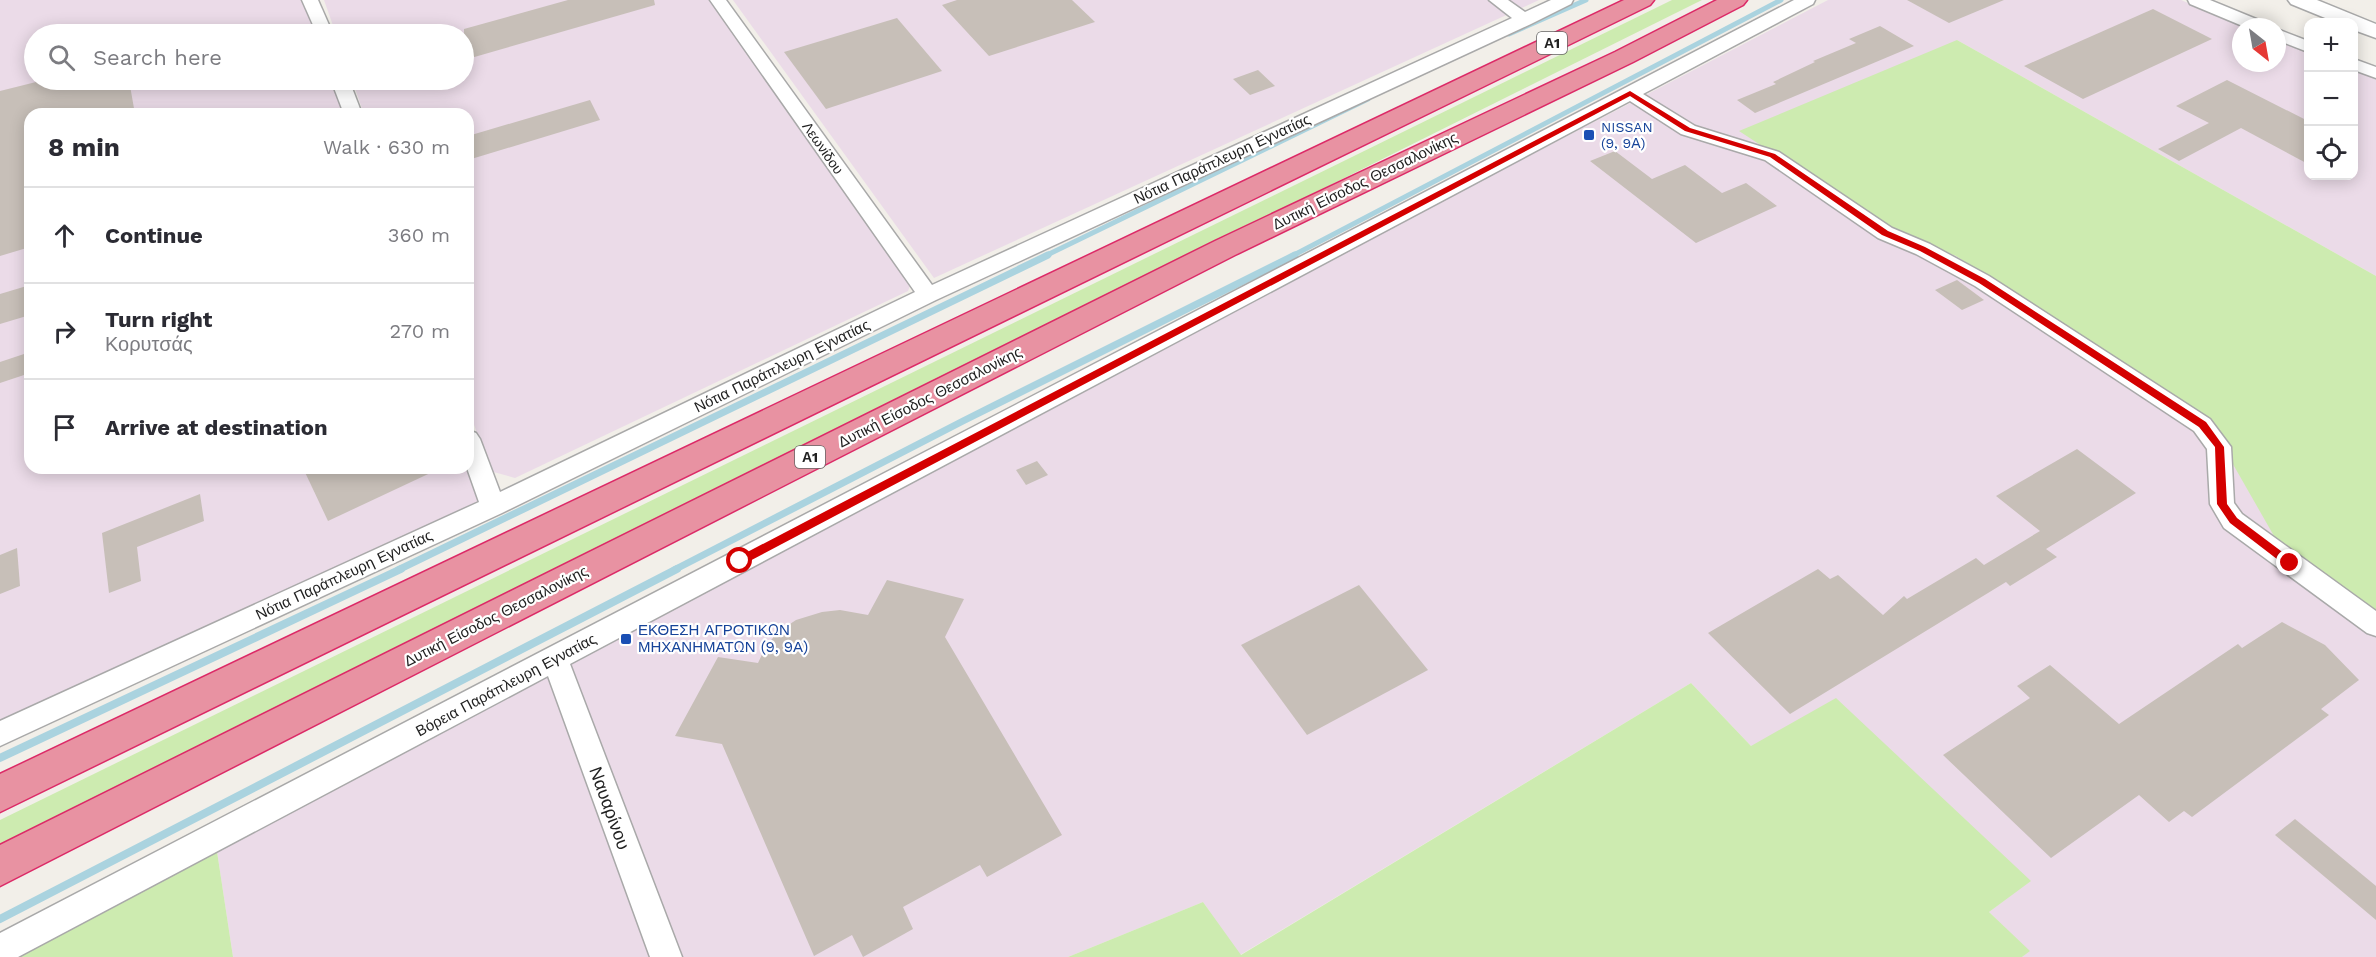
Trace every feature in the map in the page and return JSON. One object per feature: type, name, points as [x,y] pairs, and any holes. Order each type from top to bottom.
[{"type":"highway","name":"Α1","points":[[0,794],[1642,0]]},
{"type":"highway","name":"Δυτική Είσοδος Θεσσαλονίκης","points":[[0,866],[1225,248],[1624,57],[1735,0]]},
{"type":"street","points":[[310,0],[321,24]]},
{"type":"street","name":"Λεωνίδου","points":[[718,0],[928,295]]},
{"type":"street","points":[[1497,0],[1525,20]]},
{"type":"street","name":"Νότια Παράπλευρη Εγνατίας","points":[[0,734],[493,506],[928,295],[1565,0]]},
{"type":"street","name":"Βόρεια Παράπλευρη Εγνατίας","points":[[0,950],[1807,0]]},
{"type":"street","points":[[2196,0],[2239,18]]},
{"type":"street","points":[[2298,0],[2341,18]]},
{"type":"street","points":[[2358,25],[2376,32]]},
{"type":"street","points":[[2286,38],[2304,45]]},
{"type":"street","points":[[2358,66],[2376,73]]},
{"type":"street","points":[[344,90],[351,108]]},
{"type":"street","points":[[1630,93],[1688,130],[1772,156],[1885,233],[1923,249],[1982,281],[2202,425],[2219,447],[2222,504],[2226,512],[2245,530],[2376,625]]},
{"type":"street","points":[[474,455],[493,506]]},
{"type":"street","name":"Ναυαρίνου","points":[[555,659],[666,957]]},
{"type":"shaded area","points":[[0,0],[316,0],[324,24],[24,24],[24,90],[348,90],[354,108],[24,108],[24,474],[472,474],[493,506],[0,734]]},
{"type":"shaded area","points":[[324,0],[710,0],[910,286],[908,291],[515,478],[490,471],[474,424],[474,108],[362,108],[356,90],[474,90],[474,24],[332,24]]},
{"type":"shaded area","points":[[733,0],[1539,0],[934,278]]},
{"type":"shaded area","points":[[1828,0],[2181,0],[2232,22],[2232,72],[2286,72],[2286,43],[2304,50],[2304,180],[2358,180],[2358,71],[2376,78],[2376,276],[1957,40],[1888,228],[1956,256],[2206,417],[2376,613],[2376,957],[2022,957],[2029,951],[1989,912],[2030,881],[1751,746],[1691,683],[1240,955],[1203,902],[1068,957],[233,957],[216,845],[997,433]]},
{"type":"green space","points":[[1672,0],[1702,0],[0,847],[0,820]]},
{"type":"green space","points":[[1957,40],[2376,276],[2376,613],[2278,543],[2206,417],[1956,256],[1888,228],[1739,131]]},
{"type":"green space","points":[[1691,683],[1751,746],[1836,698],[2031,881],[1989,912],[2030,951],[2022,957],[1068,957],[1203,902],[1241,955]]},
{"type":"green space","points":[[216,845],[233,957],[3,957]]},
{"type":"building","points":[[568,0],[654,0],[655,5],[474,57],[474,26]]},
{"type":"building","points":[[957,0],[1072,0],[1095,22],[989,56],[942,5]]},
{"type":"building","points":[[1907,0],[2004,0],[1949,23]]},
{"type":"building","points":[[2153,9],[2212,39],[2083,99],[2024,66]]},
{"type":"building","points":[[897,18],[942,71],[826,109],[784,52]]},
{"type":"building","points":[[1880,26],[1914,46],[1755,113],[1737,100],[1776,84],[1773,82],[1815,62],[1813,61],[1856,43],[1849,39]]},
{"type":"building","points":[[1258,70],[1275,86],[1250,95],[1233,79]]},
{"type":"building","points":[[2227,80],[2304,119],[2304,162],[2241,128],[2179,161],[2158,149],[2209,123],[2176,106]]},
{"type":"building","points":[[24,85],[24,90],[131,90],[134,108],[24,108],[24,249],[0,256],[0,91]]},
{"type":"building","points":[[590,100],[600,120],[474,158],[474,134]]},
{"type":"building","points":[[1615,151],[1652,179],[1685,165],[1722,193],[1746,183],[1777,206],[1696,243],[1590,161]]},
{"type":"building","points":[[1957,280],[1984,300],[1962,310],[1935,290]]},
{"type":"building","points":[[24,287],[24,317],[0,324],[0,294]]},
{"type":"building","points":[[24,354],[24,375],[0,383],[0,362]]},
{"type":"building","points":[[2077,449],[2136,493],[2046,549],[2057,557],[2010,586],[2006,582],[1790,714],[1708,633],[1818,569],[1830,579],[1838,575],[1883,615],[1904,596],[1907,599],[1976,558],[1984,565],[2040,531],[1996,496]]},
{"type":"building","points":[[1037,461],[1048,475],[1026,485],[1016,470]]},
{"type":"building","points":[[306,474],[428,474],[328,521]]},
{"type":"building","points":[[200,494],[204,521],[137,547],[141,581],[109,593],[102,533]]},
{"type":"building","points":[[17,548],[20,586],[0,594],[0,555]]},
{"type":"building","points":[[887,580],[964,599],[945,637],[1062,835],[987,877],[980,865],[903,907],[913,929],[863,957],[852,935],[814,956],[722,744],[675,736],[718,657],[758,663],[766,646],[778,632],[796,620],[822,612],[840,610],[868,615]]},
{"type":"building","points":[[1359,585],[1428,670],[1307,735],[1241,645]]},
{"type":"building","points":[[2282,622],[2325,645],[2359,680],[2321,709],[2329,715],[2192,817],[2184,811],[2169,822],[2139,795],[2051,858],[1943,755],[2030,698],[2017,686],[2050,665],[2119,724],[2238,644],[2242,648]]},
{"type":"building","points":[[2295,819],[2376,886],[2376,920],[2275,835]]},
{"type":"waterway","points":[[1509,34],[1586,0]]},
{"type":"waterway","points":[[1292,256],[1781,0]]},
{"type":"waterway","points":[[1045,256],[1368,99]]},
{"type":"waterway","points":[[398,570],[1048,255]]},
{"type":"waterway","points":[[674,570],[963,421],[1295,255]]},
{"type":"waterway","points":[[0,758],[401,569]]},
{"type":"waterway","points":[[0,919],[677,569]]},
{"type":"place","name":"NISSAN (9, 9Α)","points":[[1589,135]]},
{"type":"place","name":"ΕΚΘΕΣΗ ΑΓΡΟΤΙΚΩΝ ΜΗΧΑΝΗΜΑΤΩΝ (9, 9Α)","points":[[626,639]]},
{"type":"route","points":[[740,561],[1630,93],[1688,130],[1723,142],[1761,150],[1772,156],[1885,233],[1923,249],[1982,281],[2174,405],[2202,425],[2219,447],[2222,504],[2226,512],[2233,521],[2290,563]]}]
